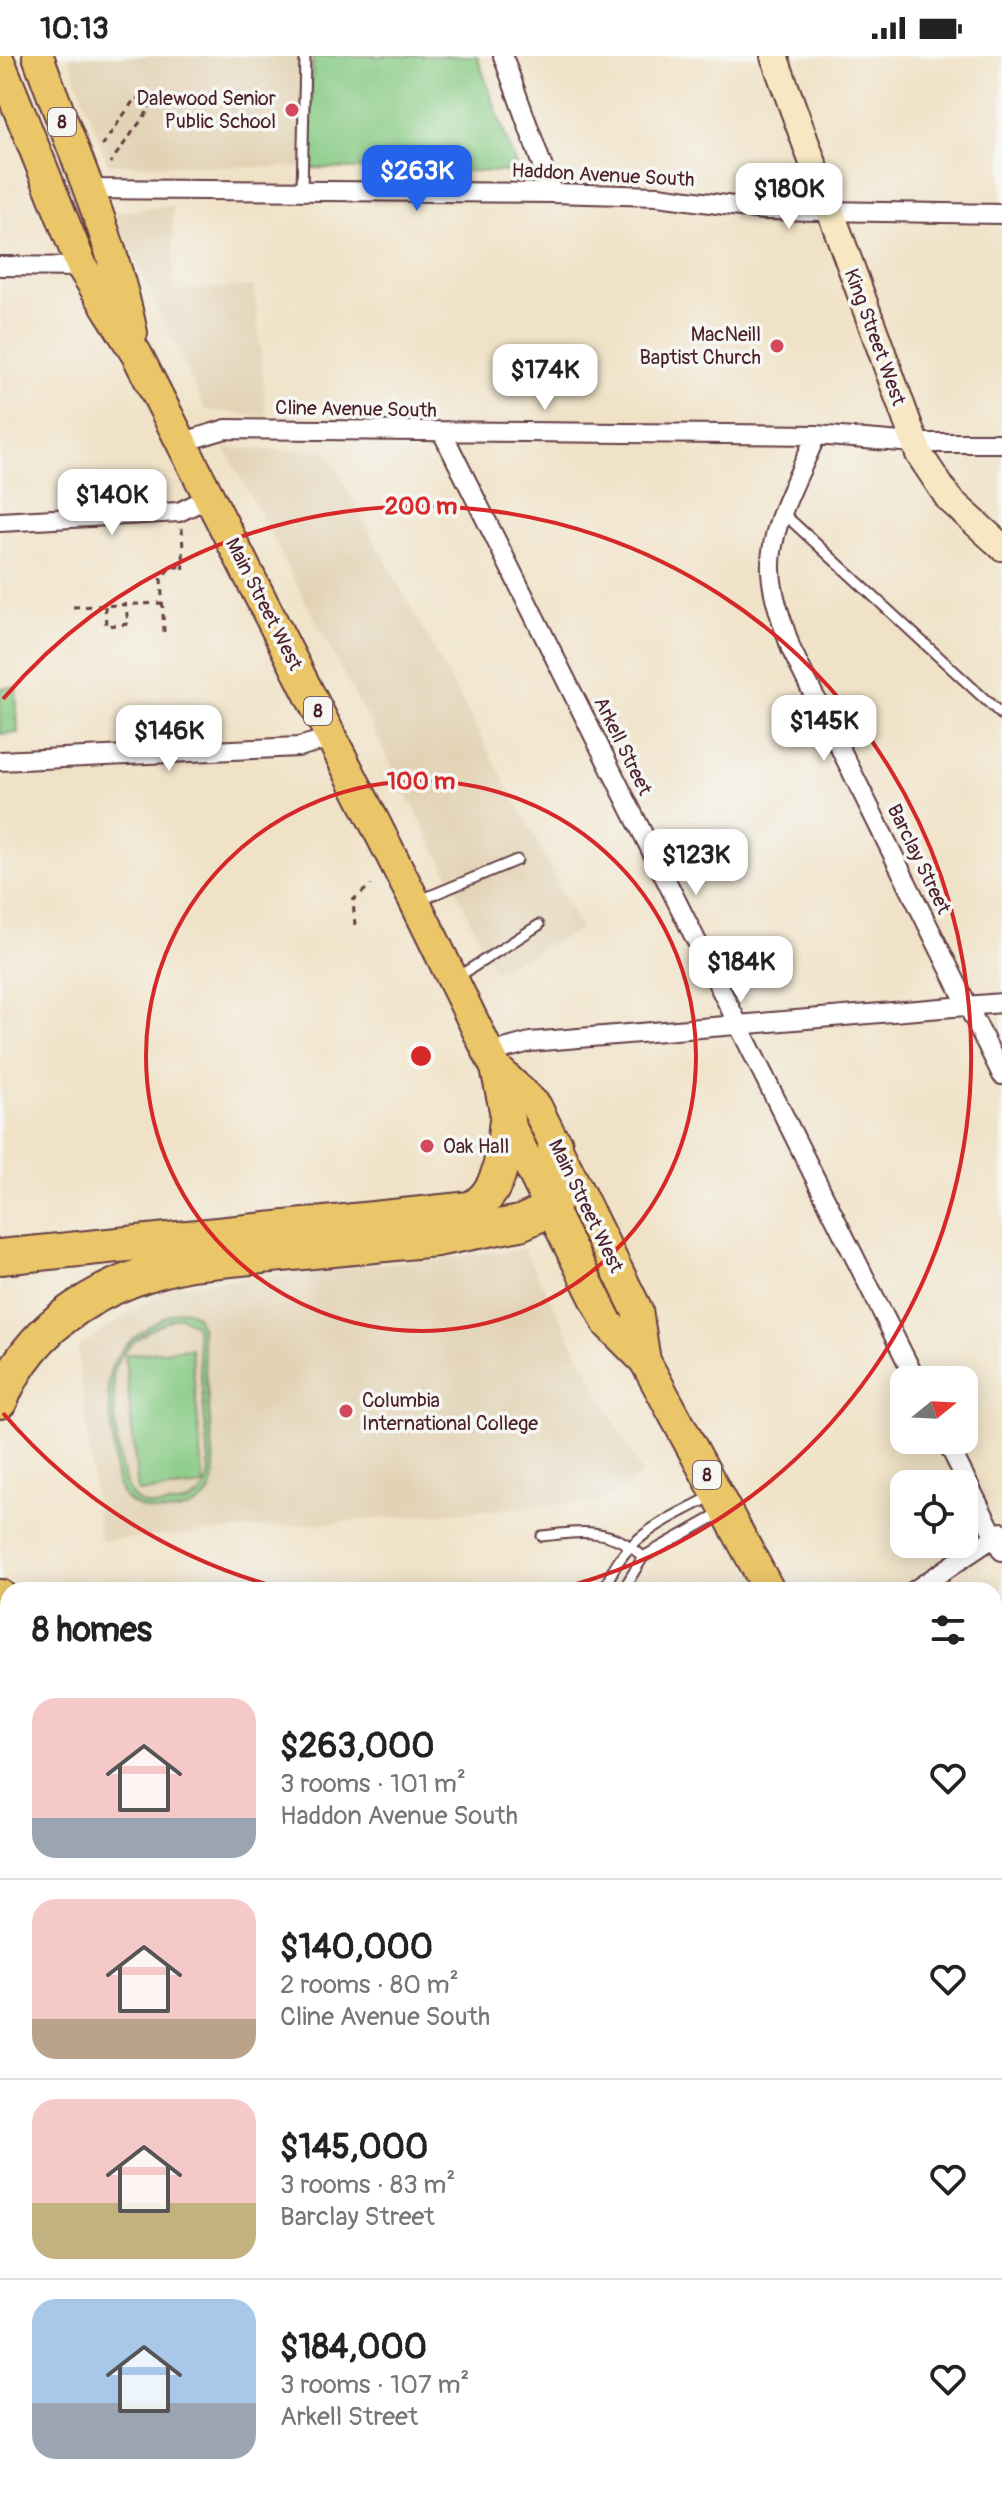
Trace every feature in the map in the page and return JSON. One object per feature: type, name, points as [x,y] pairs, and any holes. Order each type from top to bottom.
[{"type":"highway","points":[[0,1257],[458,1212],[479,1204],[492,1191],[502,1162],[507,1120]]},
{"type":"highway","points":[[0,1401],[22,1361],[47,1331],[78,1305],[113,1285],[151,1271],[190,1263],[436,1239],[520,1223],[551,1209],[557,1190],[555,1144]]},
{"type":"main road","name":"Main Street West","points":[[38,56],[85,189],[119,270],[137,355]]},
{"type":"main road","name":"Main Street West","points":[[0,63],[82,267],[137,355],[183,442],[415,902],[493,1061],[507,1120],[608,1324],[645,1361],[765,1582]]},
{"type":"main road","points":[[38,158],[61,177],[85,189]]},
{"type":"main road","name":"Main Street West","points":[[493,1061],[536,1106],[637,1310],[645,1361]]},
{"type":"street","points":[[503,56],[552,193]]},
{"type":"street","name":"King Street West","points":[[774,56],[914,443],[943,491],[1002,547]]},
{"type":"street","name":"Haddon Avenue South","points":[[85,189],[552,193],[658,196],[763,210],[1002,214]]},
{"type":"street","points":[[0,266],[82,267]]},
{"type":"street","name":"Cline Avenue South","points":[[183,442],[226,429],[816,435],[914,443],[1002,443]]},
{"type":"street","name":"Arkell Street","points":[[442,432],[909,1366]]},
{"type":"street","name":"Barclay Street","points":[[816,435],[776,533],[771,569],[777,607],[791,649],[1002,1075]]},
{"type":"street","points":[[0,522],[179,512],[210,497]]},
{"type":"street","points":[[0,761],[298,747],[331,738]]},
{"type":"street","points":[[493,1061],[530,1042],[1002,1003]]},
{"type":"street","points":[[929,1582],[1000,1540],[954,1454]]},
{"type":"lane","points":[[302,191],[305,56]]},
{"type":"lane","points":[[784,514],[1002,715]]},
{"type":"lane","points":[[415,902],[517,860]]},
{"type":"lane","points":[[453,980],[539,925]]},
{"type":"lane","points":[[607,1582],[630,1544],[721,1502]]},
{"type":"lane","points":[[628,1582],[643,1557],[721,1502]]},
{"type":"lane","points":[[542,1536],[588,1531],[606,1533],[630,1544],[643,1557]]},
{"type":"path","points":[[102,146],[136,97],[151,107],[110,163]]},
{"type":"path","points":[[182,528],[184,574]]},
{"type":"path","points":[[164,632],[161,578],[170,568],[183,566]]},
{"type":"path","points":[[73,607],[163,603]]},
{"type":"path","points":[[105,606],[106,626],[128,624],[126,605]]},
{"type":"path","points":[[355,925],[353,900],[371,885]]},
{"type":"shaded area","name":"Dalewood Senior Public School","points":[[68,56],[477,56],[518,172],[108,164]]},
{"type":"shaded area","points":[[173,205],[173,291],[254,286],[267,418],[205,409],[114,213]]},
{"type":"shaded area","points":[[225,448],[327,452],[532,831],[580,930],[494,971],[447,871]]},
{"type":"shaded area","name":"Columbia International College","points":[[524,1249],[642,1474],[603,1501],[100,1541],[77,1348],[170,1286]]},
{"type":"green space","points":[[313,56],[477,56],[518,172],[309,168]]},
{"type":"green space","points":[[16,687],[18,733],[0,734],[0,688]]},
{"type":"green space","points":[[185,1310],[195,1314],[201,1327],[215,1474],[210,1492],[198,1504],[176,1511],[151,1511],[130,1502],[118,1483],[109,1377],[119,1353],[130,1341],[160,1319]],"holes":[[[181,1316],[196,1326],[209,1480],[204,1491],[191,1501],[145,1505],[132,1495],[121,1465],[113,1375],[129,1346],[149,1331]]]},
{"type":"green space","points":[[191,1348],[204,1486],[138,1492],[125,1355]]},
{"type":"place","name":"Dalewood Senior Public School","points":[[292,110]]},
{"type":"place","name":"MacNeill Baptist Church","points":[[777,346]]},
{"type":"place","name":"Oak Hall","points":[[427,1146]]},
{"type":"place","name":"Columbia International College","points":[[346,1411]]}]
